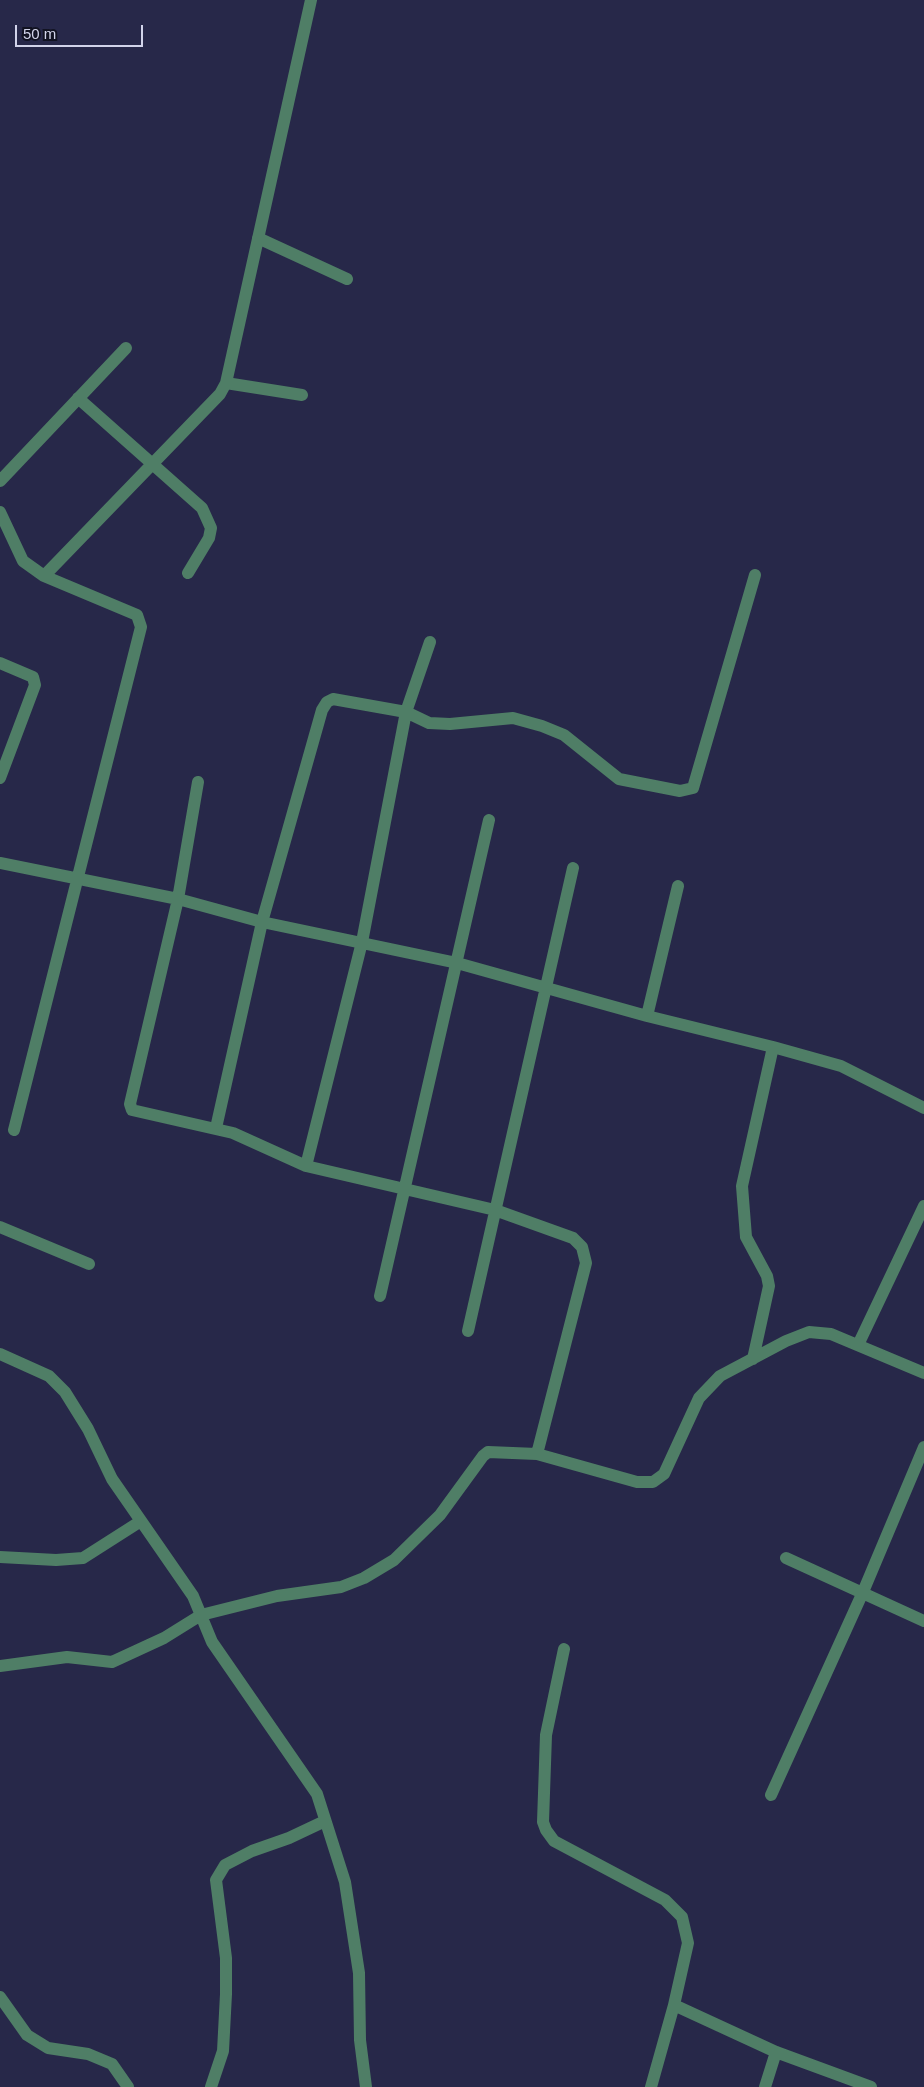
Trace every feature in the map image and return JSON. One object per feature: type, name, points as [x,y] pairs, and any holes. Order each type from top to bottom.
[{"type":"street","points":[[44,576],[220,394],[226,383],[310,0]]},
{"type":"street","points":[[258,238],[347,279]]},
{"type":"street","points":[[0,482],[126,348]]},
{"type":"street","points":[[226,383],[302,395]]},
{"type":"street","points":[[78,398],[202,508],[211,528],[209,538],[188,574]]},
{"type":"street","points":[[0,512],[23,561],[44,576],[136,615],[141,628],[14,1130]]},
{"type":"street","points":[[216,1128],[262,922],[322,710],[327,702],[333,700],[406,712],[429,723],[450,724],[506,717],[542,726],[564,735],[619,779],[680,792],[687,791],[693,788],[755,575]]},
{"type":"street","points":[[306,1166],[362,942],[406,712],[430,642]]},
{"type":"street","points":[[0,663],[33,677],[35,685],[1,774]]},
{"type":"street","points":[[198,782],[178,899],[130,1104],[132,1110],[216,1128],[233,1133],[306,1166],[495,1210],[574,1238],[582,1247],[586,1263],[537,1454]]},
{"type":"street","points":[[380,1296],[489,820]]},
{"type":"street","points":[[0,863],[178,899],[262,922],[457,963],[647,1016],[841,1066],[924,1108]]},
{"type":"street","points":[[468,1331],[573,868]]},
{"type":"street","points":[[647,1016],[678,886]]},
{"type":"street","points":[[753,1359],[769,1286],[767,1276],[746,1237],[742,1186],[773,1047]]},
{"type":"street","points":[[858,1345],[924,1206]]},
{"type":"street","points":[[0,1227],[89,1264]]},
{"type":"street","points":[[0,1666],[67,1657],[112,1662],[164,1638],[200,1615],[278,1596],[341,1587],[364,1578],[394,1560],[435,1520],[488,1452],[537,1454],[637,1482],[653,1482],[664,1474],[699,1398],[720,1376],[786,1341],[809,1332],[831,1334],[924,1373]]},
{"type":"street","points":[[0,1354],[49,1376],[66,1392],[88,1429],[112,1479],[192,1596],[212,1642],[317,1794],[345,1882],[359,1974],[360,2040],[366,2087]]},
{"type":"street","points":[[771,1794],[863,1592],[924,1447]]},
{"type":"street","points":[[0,1557],[56,1560],[83,1558],[141,1521]]},
{"type":"street","points":[[786,1558],[924,1621]]},
{"type":"street","points":[[564,1649],[546,1735],[543,1822],[546,1830],[554,1841],[657,1896],[679,1912],[685,1924],[688,1943],[674,2005],[651,2087]]},
{"type":"street","points":[[211,2087],[223,2051],[226,1994],[226,1958],[216,1880],[225,1865],[252,1852],[290,1838],[324,1820]]},
{"type":"street","points":[[0,1997],[27,2034],[48,2048],[88,2054],[112,2064],[128,2087]]},
{"type":"street","points":[[674,2005],[776,2052],[866,2086]]},
{"type":"street","points":[[765,2087],[776,2052]]}]
